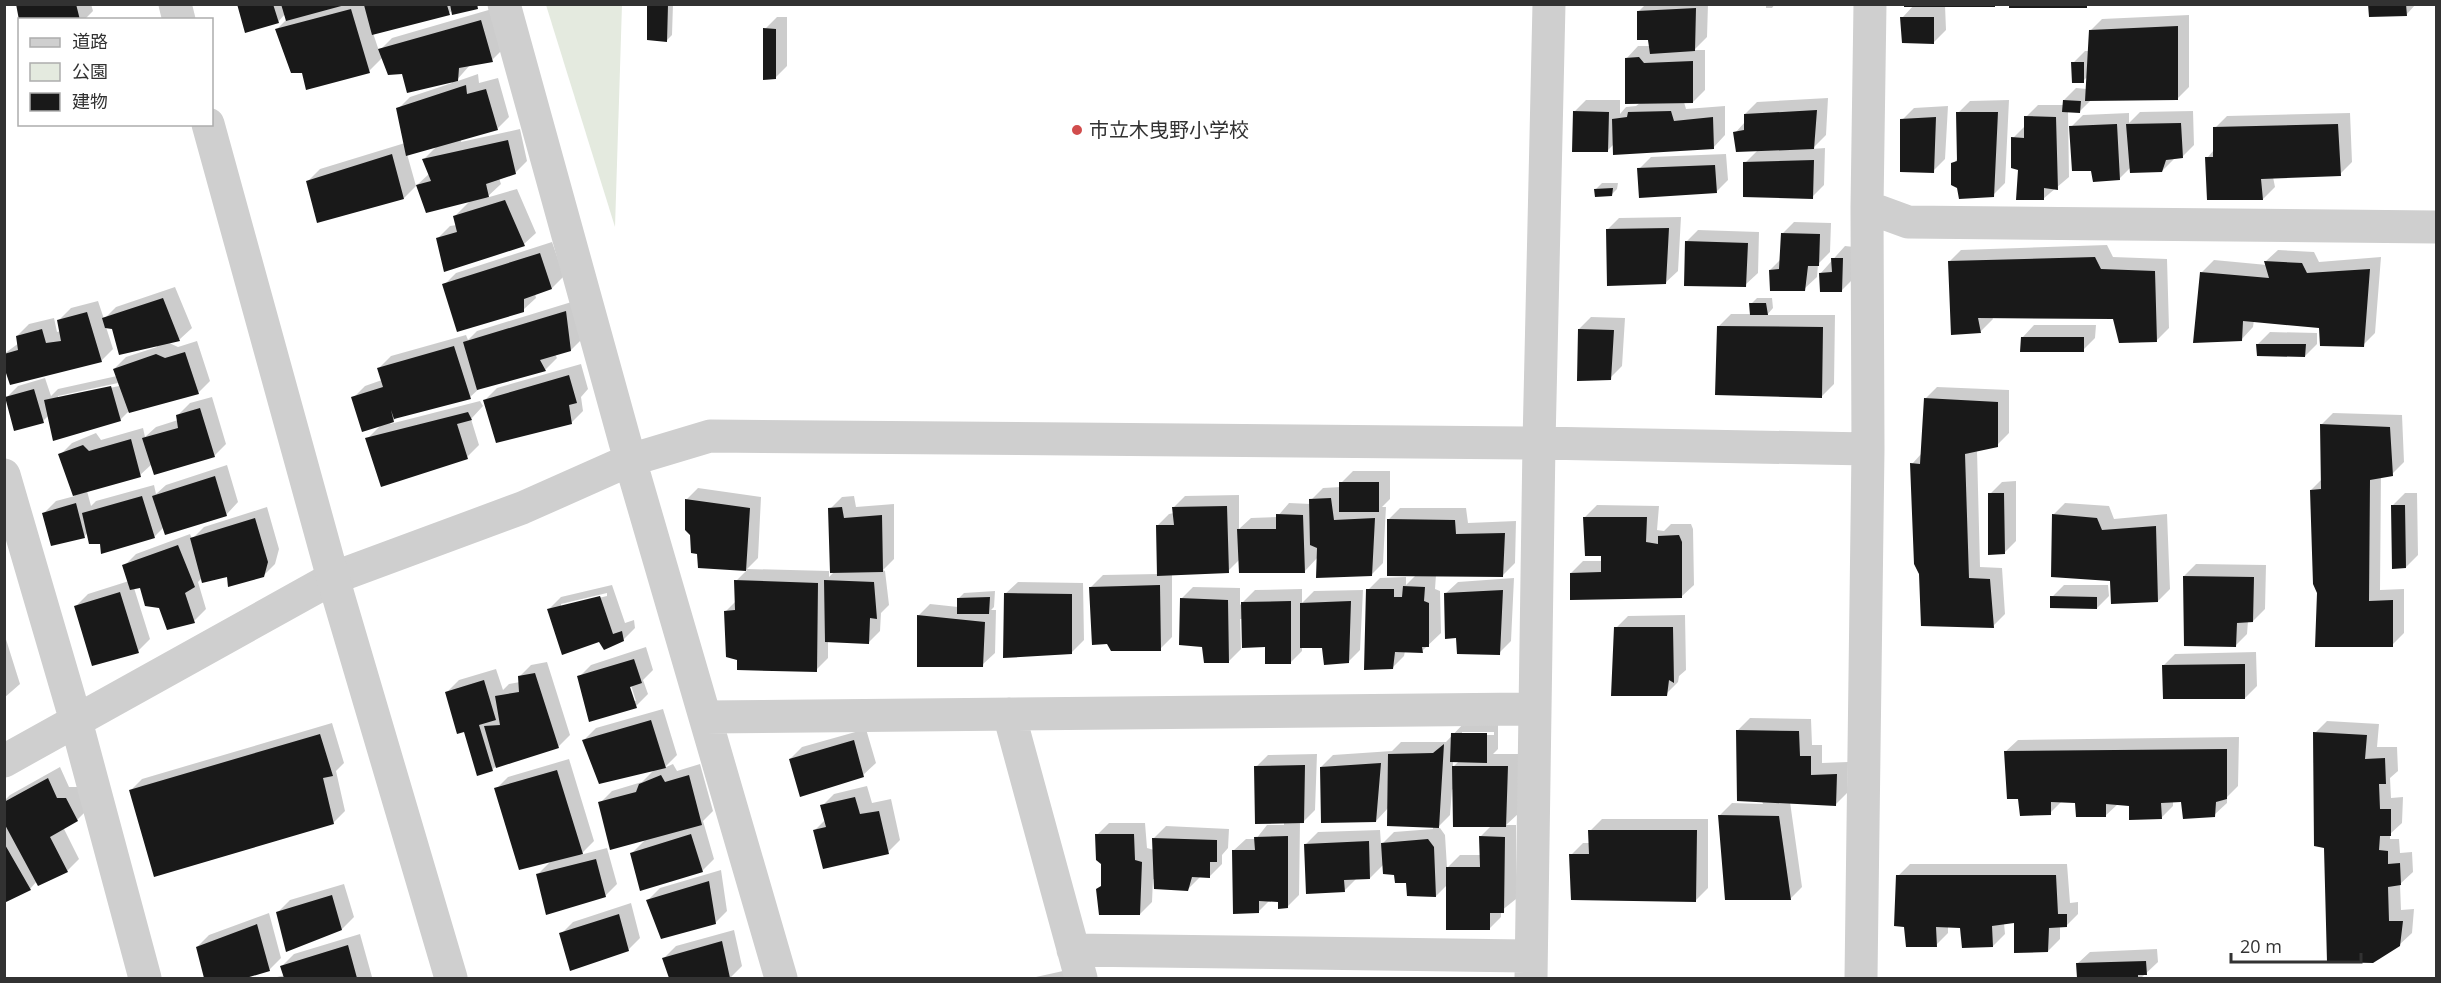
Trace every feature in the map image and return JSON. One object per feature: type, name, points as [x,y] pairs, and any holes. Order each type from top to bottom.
[{"type":"street","points":[[504,4],[630,460],[781,978]]},
{"type":"street","points":[[1009,714],[1077,964],[1531,967],[1549,4]]},
{"type":"street","points":[[1861,978],[1868,449],[1867,207],[1870,4]]},
{"type":"street","points":[[209,126],[333,578],[451,978]]},
{"type":"street","points":[[1867,207],[1908,222],[2436,226]]},
{"type":"street","points":[[4,761],[333,578],[522,508],[630,460],[710,436],[1539,443],[1868,449]]},
{"type":"street","points":[[4,475],[11,520],[76,721],[145,978]]},
{"type":"street","points":[[705,717],[1535,709]]},
{"type":"green space","points":[[546,5],[622,5],[615,227]]},
{"type":"building","points":[[16,4],[76,4],[80,18],[19,18]]},
{"type":"building","points":[[237,4],[273,4],[279,23],[245,33]]},
{"type":"building","points":[[281,4],[345,4],[345,5],[286,21]]},
{"type":"building","points":[[450,4],[477,4],[478,9],[452,15]]},
{"type":"building","points":[[1904,4],[1995,4],[1995,7],[1904,7]]},
{"type":"building","points":[[2009,4],[2087,4],[2087,8],[2009,8]]},
{"type":"building","points":[[2368,4],[2406,4],[2407,16],[2369,17]]},
{"type":"building","points":[[364,5],[447,5],[450,15],[372,35]]},
{"type":"building","points":[[647,5],[668,5],[667,42],[647,40]]},
{"type":"building","points":[[1696,8],[1695,51],[1650,54],[1648,40],[1637,40],[1637,11]]},
{"type":"building","points":[[351,9],[370,73],[306,90],[302,73],[291,73],[275,29]]},
{"type":"building","points":[[1900,17],[1934,17],[1934,44],[1902,43]]},
{"type":"building","points":[[481,20],[493,62],[459,68],[458,81],[407,93],[402,74],[388,75],[378,49]]},
{"type":"building","points":[[2178,26],[2178,100],[2085,101],[2089,30]]},
{"type":"building","points":[[763,28],[776,29],[776,79],[763,80]]},
{"type":"building","points":[[1639,57],[1644,63],[1693,61],[1693,103],[1625,104],[1625,58]]},
{"type":"building","points":[[2071,62],[2084,62],[2084,83],[2072,83]]},
{"type":"building","points":[[466,85],[467,94],[486,89],[498,130],[406,156],[396,108]]},
{"type":"building","points":[[2063,100],[2081,101],[2080,113],[2062,112]]},
{"type":"building","points":[[1817,110],[1814,149],[1736,152],[1733,132],[1744,130],[1744,114]]},
{"type":"building","points":[[1573,111],[1609,112],[1608,152],[1572,152]]},
{"type":"building","points":[[1671,111],[1674,121],[1713,117],[1714,149],[1613,155],[1612,119],[1627,117],[1628,112]]},
{"type":"building","points":[[1956,112],[1998,112],[1994,197],[1959,199],[1957,188],[1951,185],[1951,163],[1957,161]]},
{"type":"building","points":[[2024,116],[2056,117],[2058,190],[2044,188],[2044,200],[2016,200],[2018,170],[2011,168],[2011,137],[2024,138]]},
{"type":"building","points":[[1936,117],[1934,173],[1900,172],[1900,119]]},
{"type":"building","points":[[2181,123],[2183,158],[2166,160],[2162,172],[2130,173],[2126,124]]},
{"type":"building","points":[[2117,124],[2120,180],[2093,182],[2091,171],[2072,171],[2069,126]]},
{"type":"building","points":[[2338,124],[2341,176],[2261,179],[2263,200],[2207,200],[2205,157],[2213,157],[2213,127]]},
{"type":"building","points":[[508,140],[516,174],[486,184],[489,197],[426,213],[416,185],[431,181],[422,159]]},
{"type":"building","points":[[392,154],[404,199],[317,223],[306,181]]},
{"type":"building","points":[[1814,160],[1813,199],[1743,197],[1743,162]]},
{"type":"building","points":[[1715,165],[1717,193],[1639,198],[1637,168]]},
{"type":"building","points":[[1613,188],[1612,196],[1595,197],[1594,189]]},
{"type":"building","points":[[505,200],[525,246],[444,272],[436,238],[457,232],[453,216]]},
{"type":"building","points":[[1669,228],[1666,284],[1607,286],[1606,229]]},
{"type":"building","points":[[1781,233],[1820,234],[1819,266],[1808,266],[1805,291],[1770,291],[1769,270],[1779,269]]},
{"type":"building","points":[[1685,241],[1748,243],[1746,287],[1684,286]]},
{"type":"building","points":[[540,253],[552,289],[524,299],[524,312],[457,332],[442,284]]},
{"type":"building","points":[[2095,257],[2101,269],[2155,271],[2157,342],[2119,343],[2113,319],[1978,318],[1981,333],[1951,335],[1948,261]]},
{"type":"building","points":[[1831,258],[1843,258],[1842,292],[1820,292],[1819,273],[1832,272]]},
{"type":"building","points":[[2264,261],[2302,263],[2307,273],[2370,269],[2364,347],[2320,346],[2319,328],[2243,321],[2242,341],[2193,343],[2200,272],[2269,278]]},
{"type":"building","points":[[163,298],[180,341],[119,355],[112,329],[105,328],[102,318]]},
{"type":"building","points":[[1749,303],[1766,303],[1768,315],[1750,315]]},
{"type":"building","points":[[566,311],[571,351],[540,360],[546,371],[477,390],[463,342]]},
{"type":"building","points":[[87,312],[102,362],[10,385],[4,367],[4,354],[18,350],[16,336],[42,329],[46,343],[61,341],[57,320]]},
{"type":"building","points":[[1717,326],[1823,327],[1822,398],[1715,395]]},
{"type":"building","points":[[1578,329],[1614,330],[1611,380],[1577,381]]},
{"type":"building","points":[[2021,337],[2084,337],[2084,352],[2020,352]]},
{"type":"building","points":[[2256,344],[2306,344],[2305,357],[2257,356]]},
{"type":"building","points":[[454,346],[471,399],[394,419],[391,410],[394,422],[362,432],[351,397],[383,387],[377,368]]},
{"type":"building","points":[[185,352],[199,394],[129,413],[113,369],[156,354],[165,358]]},
{"type":"building","points":[[569,375],[577,403],[569,405],[572,424],[496,443],[483,400]]},
{"type":"building","points":[[111,386],[121,421],[53,441],[44,400]]},
{"type":"building","points":[[34,389],[44,423],[14,431],[5,397]]},
{"type":"building","points":[[1924,398],[1998,402],[1998,447],[1965,454],[1969,578],[1990,579],[1994,628],[1921,626],[1919,574],[1914,564],[1910,463],[1920,464]]},
{"type":"building","points":[[200,408],[215,457],[154,475],[142,438],[178,428],[176,415]]},
{"type":"building","points":[[468,412],[472,420],[457,424],[468,459],[381,487],[365,438]]},
{"type":"building","points":[[2320,424],[2390,427],[2393,476],[2370,480],[2369,601],[2393,600],[2393,647],[2315,647],[2317,593],[2313,584],[2310,490],[2321,489]]},
{"type":"building","points":[[131,439],[141,477],[73,496],[58,454],[83,445],[89,451]]},
{"type":"building","points":[[215,476],[227,516],[165,535],[152,496]]},
{"type":"building","points":[[1339,482],[1379,482],[1379,512],[1339,512]]},
{"type":"building","points":[[1988,493],[2004,493],[2005,554],[1988,555]]},
{"type":"building","points":[[142,496],[155,538],[101,554],[100,544],[89,544],[82,513]]},
{"type":"building","points":[[1331,498],[1334,520],[1375,518],[1372,576],[1316,578],[1317,548],[1310,545],[1309,499]]},
{"type":"building","points":[[685,499],[750,508],[746,571],[698,568],[697,554],[691,553],[690,535],[685,530]]},
{"type":"building","points":[[76,503],[85,538],[51,546],[42,513]]},
{"type":"building","points":[[2391,505],[2405,505],[2406,568],[2392,569]]},
{"type":"building","points":[[1227,506],[1229,573],[1157,576],[1156,525],[1174,525],[1172,507]]},
{"type":"building","points":[[842,507],[844,518],[882,515],[883,572],[830,573],[828,508]]},
{"type":"building","points":[[1276,514],[1303,515],[1305,573],[1239,573],[1237,529],[1276,529]]},
{"type":"building","points":[[2052,514],[2097,518],[2102,530],[2156,526],[2158,602],[2111,604],[2110,581],[2051,577]]},
{"type":"building","points":[[1583,517],[1647,517],[1646,542],[1658,544],[1658,536],[1679,535],[1682,542],[1682,598],[1570,600],[1570,573],[1601,572],[1601,556],[1585,556]]},
{"type":"building","points":[[255,518],[268,562],[264,577],[228,587],[227,577],[202,583],[190,538]]},
{"type":"building","points":[[1387,519],[1455,520],[1456,534],[1505,533],[1503,577],[1387,576]]},
{"type":"building","points":[[178,545],[195,587],[185,593],[195,623],[167,630],[159,608],[145,606],[140,588],[130,590],[122,565]]},
{"type":"building","points":[[2183,576],[2254,577],[2253,622],[2237,623],[2236,647],[2184,646]]},
{"type":"building","points":[[734,580],[818,583],[817,672],[737,670],[737,660],[726,657],[724,611],[735,610]]},
{"type":"building","points":[[824,580],[874,582],[877,619],[870,618],[869,644],[825,642]]},
{"type":"building","points":[[1160,585],[1161,651],[1111,651],[1107,644],[1092,645],[1089,587]]},
{"type":"building","points":[[1403,586],[1425,587],[1424,601],[1429,603],[1429,647],[1422,647],[1423,653],[1395,652],[1393,669],[1364,670],[1366,589],[1394,589],[1394,597],[1402,597]]},
{"type":"building","points":[[1503,590],[1500,655],[1457,654],[1456,638],[1445,639],[1444,593]]},
{"type":"building","points":[[120,592],[139,653],[92,666],[74,606]]},
{"type":"building","points":[[1004,593],[1072,594],[1072,654],[1003,658]]},
{"type":"building","points":[[600,596],[613,634],[622,631],[624,641],[604,650],[599,642],[562,655],[547,609]]},
{"type":"building","points":[[2050,596],[2097,597],[2097,609],[2050,608]]},
{"type":"building","points":[[990,597],[989,614],[957,614],[957,598]]},
{"type":"building","points":[[1180,598],[1228,600],[1229,663],[1204,663],[1202,647],[1179,645]]},
{"type":"building","points":[[1291,601],[1291,664],[1265,664],[1265,647],[1242,648],[1241,602]]},
{"type":"building","points":[[1351,601],[1349,663],[1324,665],[1322,648],[1300,648],[1300,603]]},
{"type":"building","points":[[917,615],[985,622],[983,667],[917,667]]},
{"type":"building","points":[[1614,627],[1673,627],[1674,683],[1669,680],[1667,696],[1611,696]]},
{"type":"building","points":[[634,659],[642,683],[630,687],[637,708],[589,722],[577,676]]},
{"type":"building","points":[[2245,664],[2245,699],[2163,699],[2162,665]]},
{"type":"building","points":[[535,673],[559,748],[496,768],[484,726],[500,725],[495,696],[519,692],[518,676]]},
{"type":"building","points":[[484,680],[496,720],[479,725],[493,771],[477,776],[464,732],[457,734],[445,692]]},
{"type":"building","points":[[651,720],[666,768],[599,784],[582,740]]},
{"type":"building","points":[[1736,730],[1799,731],[1800,756],[1811,756],[1811,775],[1837,774],[1836,806],[1737,801]]},
{"type":"building","points":[[2313,732],[2367,735],[2365,759],[2385,758],[2386,784],[2379,784],[2380,809],[2391,809],[2391,836],[2380,836],[2379,850],[2388,851],[2388,864],[2400,863],[2401,885],[2388,887],[2389,921],[2403,921],[2400,946],[2373,963],[2327,962],[2324,848],[2314,846]]},
{"type":"building","points":[[1451,733],[1487,733],[1487,763],[1450,762]]},
{"type":"building","points":[[320,734],[333,776],[323,778],[334,824],[154,877],[129,790]]},
{"type":"building","points":[[854,740],[864,777],[800,797],[789,759]]},
{"type":"building","points":[[1444,744],[1439,828],[1387,826],[1388,754],[1433,753]]},
{"type":"building","points":[[2227,749],[2227,799],[2216,802],[2215,817],[2183,819],[2181,802],[2161,803],[2162,819],[2129,820],[2129,806],[2106,804],[2106,817],[2076,817],[2075,803],[2051,802],[2051,815],[2020,816],[2018,799],[2007,799],[2004,751]]},
{"type":"building","points":[[1381,763],[1376,822],[1321,823],[1320,767]]},
{"type":"building","points":[[1305,765],[1304,823],[1255,824],[1254,766]]},
{"type":"building","points":[[1452,766],[1508,766],[1506,827],[1453,827]]},
{"type":"building","points":[[557,770],[583,854],[519,870],[494,788]]},
{"type":"building","points":[[661,775],[665,782],[689,775],[702,825],[610,850],[598,802],[636,792],[639,784]]},
{"type":"building","points":[[48,778],[57,798],[66,798],[78,821],[50,837],[68,872],[38,886],[4,823],[4,802]]},
{"type":"building","points":[[855,797],[860,814],[879,811],[889,854],[823,869],[813,830],[826,827],[820,805]]},
{"type":"building","points":[[1718,815],[1779,816],[1791,900],[1725,900]]},
{"type":"building","points":[[1588,830],[1697,830],[1696,902],[1571,900],[1569,854],[1589,854]]},
{"type":"building","points":[[691,834],[703,872],[640,891],[630,853]]},
{"type":"building","points":[[1095,834],[1134,834],[1135,860],[1142,862],[1140,915],[1099,915],[1096,889],[1101,886],[1101,864],[1096,860]]},
{"type":"building","points":[[1288,836],[1288,908],[1278,909],[1278,902],[1259,901],[1259,913],[1233,914],[1232,850],[1255,850],[1254,837]]},
{"type":"building","points":[[1479,836],[1505,837],[1504,913],[1490,913],[1490,930],[1446,930],[1446,867],[1480,867]]},
{"type":"building","points":[[1152,838],[1217,840],[1217,862],[1210,862],[1210,878],[1192,877],[1188,891],[1154,889]]},
{"type":"building","points":[[1428,839],[1434,847],[1436,897],[1407,896],[1406,883],[1395,883],[1394,875],[1383,874],[1381,843]]},
{"type":"building","points":[[1369,841],[1370,879],[1344,880],[1345,892],[1306,894],[1304,844]]},
{"type":"building","points":[[4,843],[31,890],[4,903]]},
{"type":"building","points":[[596,859],[606,897],[546,915],[536,874]]},
{"type":"building","points":[[1896,875],[2056,875],[2058,914],[2067,914],[2067,927],[2049,928],[2048,952],[2014,953],[2014,923],[1992,926],[1993,947],[1962,948],[1960,928],[1936,927],[1937,947],[1906,947],[1904,927],[1894,926]]},
{"type":"building","points":[[709,881],[716,924],[661,939],[646,900]]},
{"type":"building","points":[[332,895],[342,930],[286,952],[276,912]]},
{"type":"building","points":[[619,914],[629,951],[570,971],[559,933]]},
{"type":"building","points":[[257,924],[270,971],[246,978],[204,978],[196,947]]},
{"type":"building","points":[[722,941],[730,978],[669,978],[662,958]]},
{"type":"building","points":[[348,945],[357,978],[284,978],[280,966]]},
{"type":"building","points":[[2146,961],[2147,975],[2138,975],[2138,978],[2077,978],[2076,963]]},
{"type":"place","name":"市立木曳野小学校","points":[[1077,130]]}]
